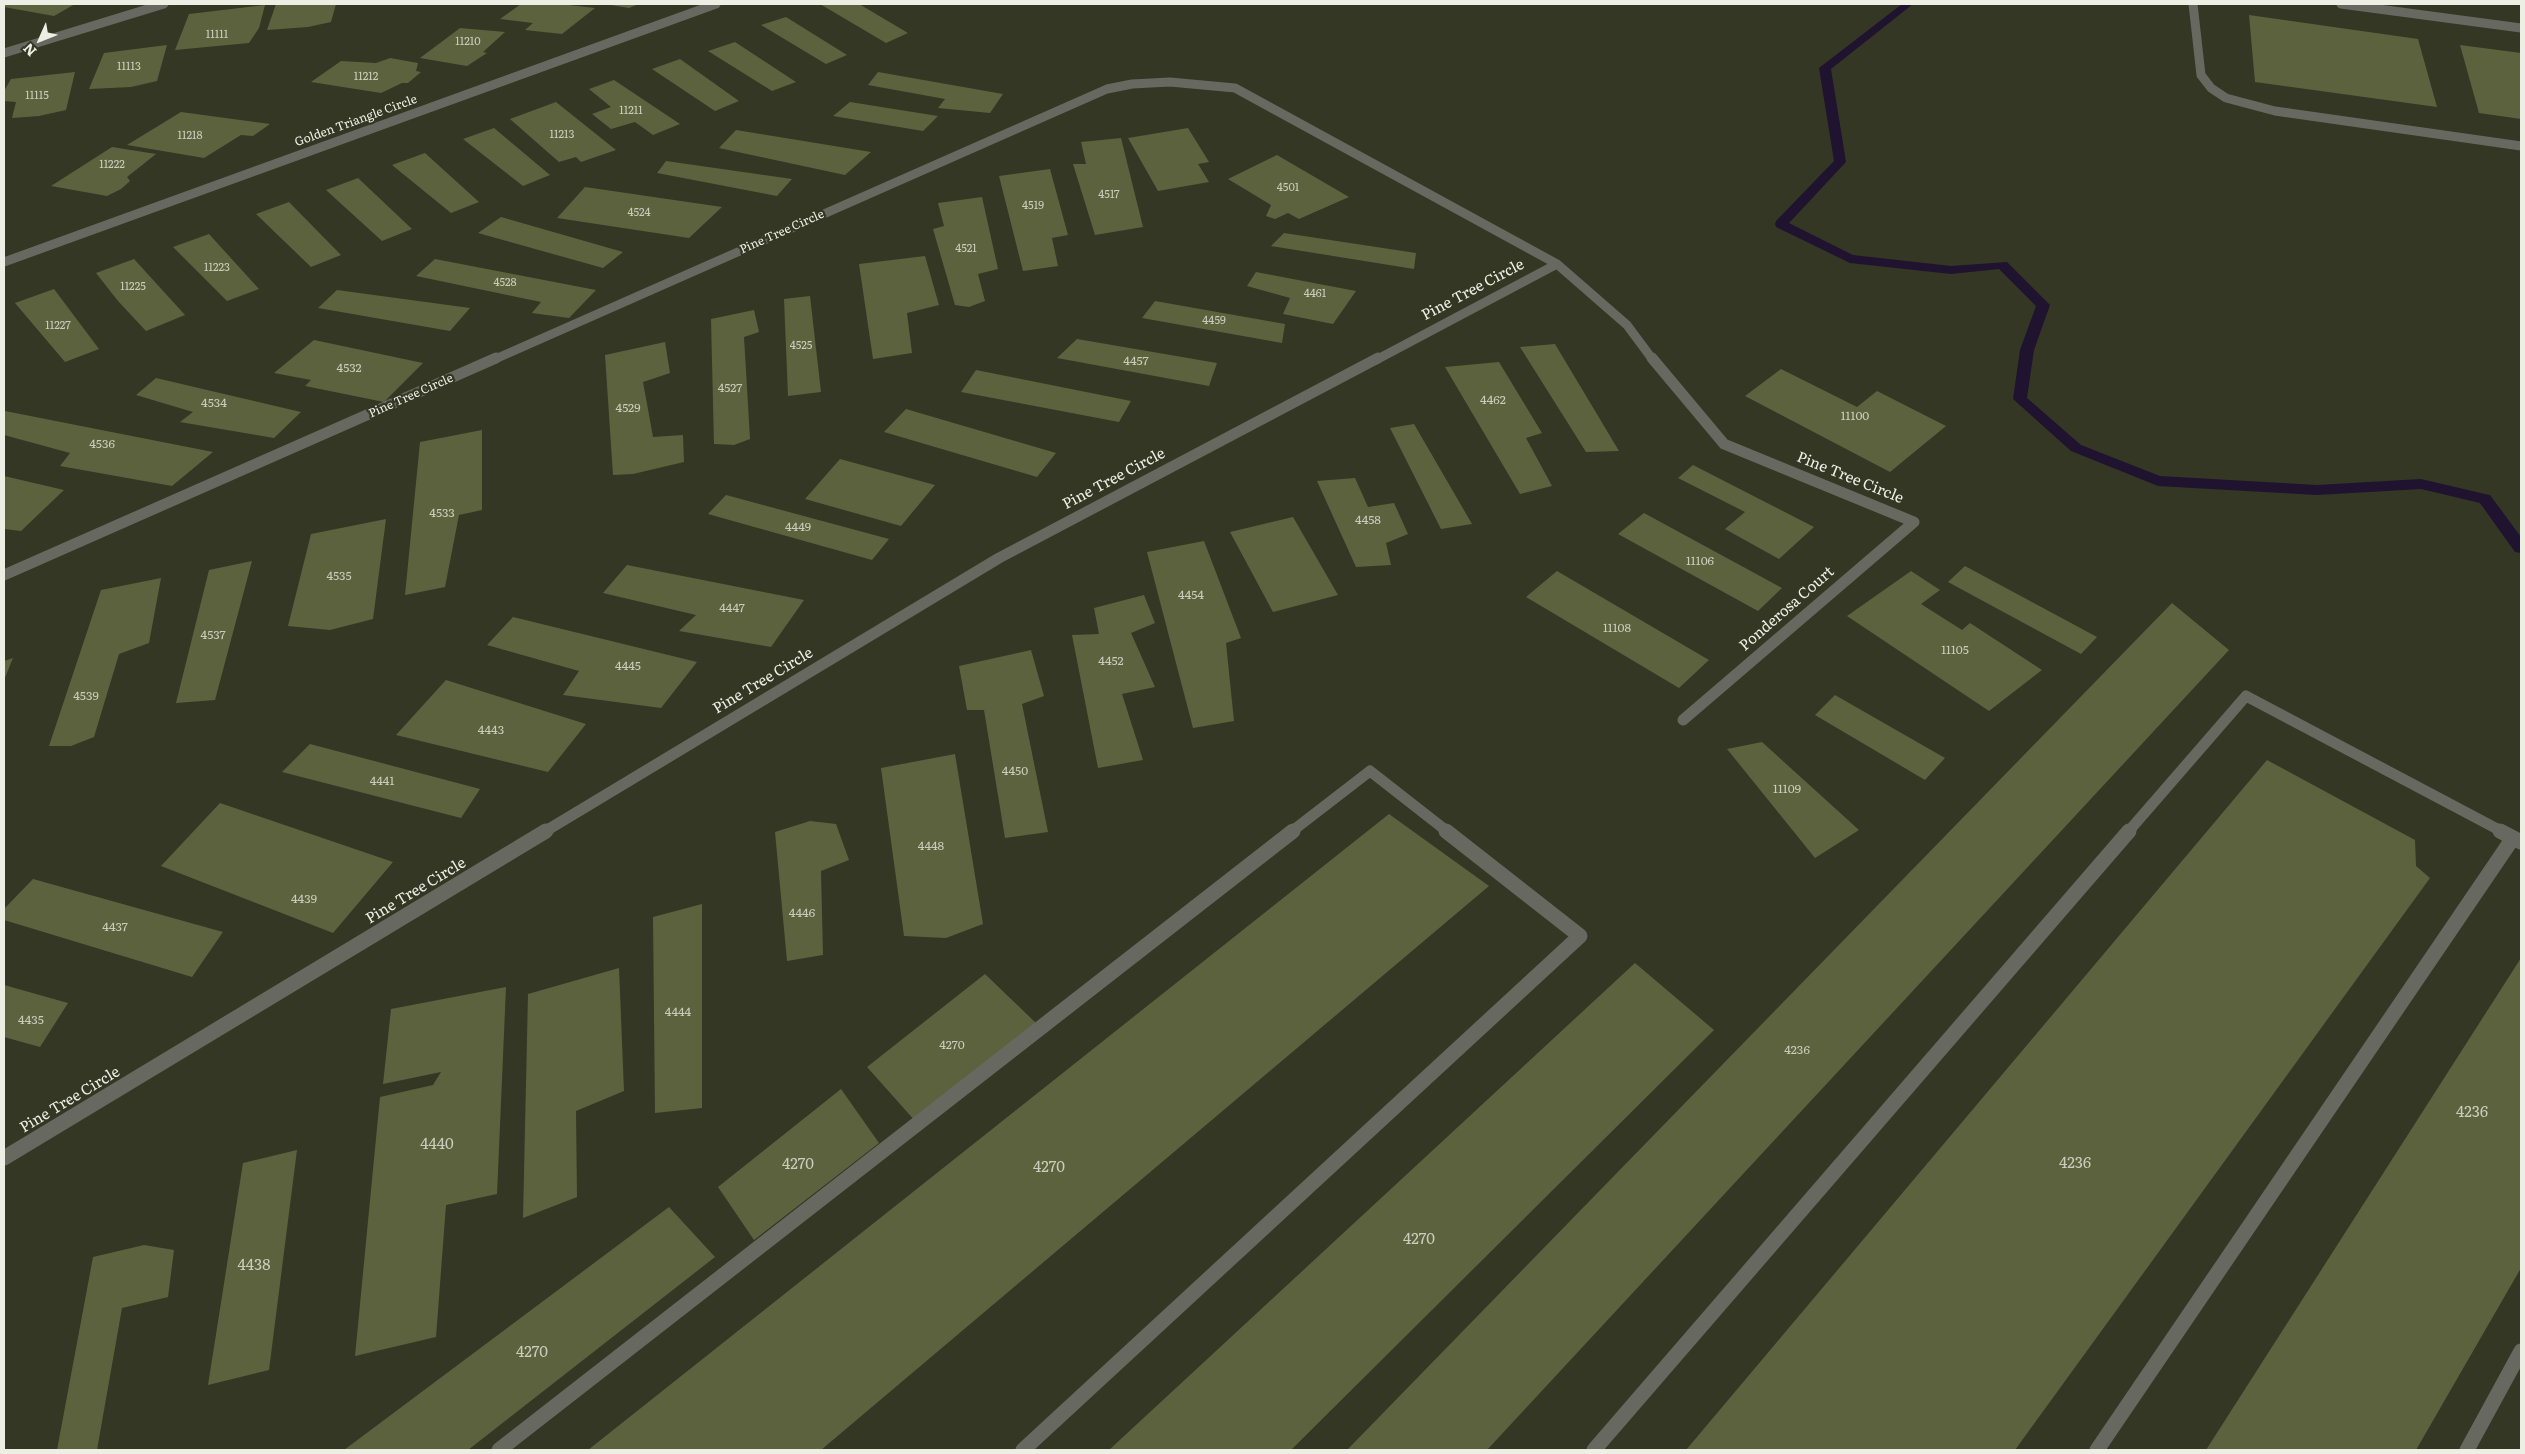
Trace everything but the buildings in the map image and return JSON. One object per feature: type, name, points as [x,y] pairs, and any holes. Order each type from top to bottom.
[{"type":"street","points":[[4,53],[164,4]]},
{"type":"street","name":"Golden Triangle Circle","points":[[4,262],[716,4]]},
{"type":"street","points":[[2193,4],[2201,75],[2211,88],[2226,98],[2275,111],[2521,146]]},
{"type":"street","points":[[2341,4],[2521,28]]},
{"type":"street","name":"Pine Tree Circle","points":[[4,575],[1107,89],[1132,84],[1170,82],[1235,88],[1557,264],[1627,325],[1672,384],[1724,444],[1914,522]]},
{"type":"street","name":"Pine Tree Circle","points":[[4,1158],[1000,558],[1557,264]]},
{"type":"street","name":"Ponderosa Court","points":[[1682,720],[1914,522]]},
{"type":"street","points":[[1594,1450],[2246,696],[2517,840],[2097,1450]]},
{"type":"street","points":[[498,1450],[1370,771],[1580,936],[1023,1450]]},
{"type":"street","points":[[2468,1450],[2521,1351]]},
{"type":"waterway","points":[[1908,4],[1825,68],[1840,162],[1781,224],[1850,259],[1951,270],[2002,265],[2043,305],[2027,350],[2020,399],[2076,448],[2158,481],[2317,490],[2421,484],[2485,499],[2521,548]]}]
